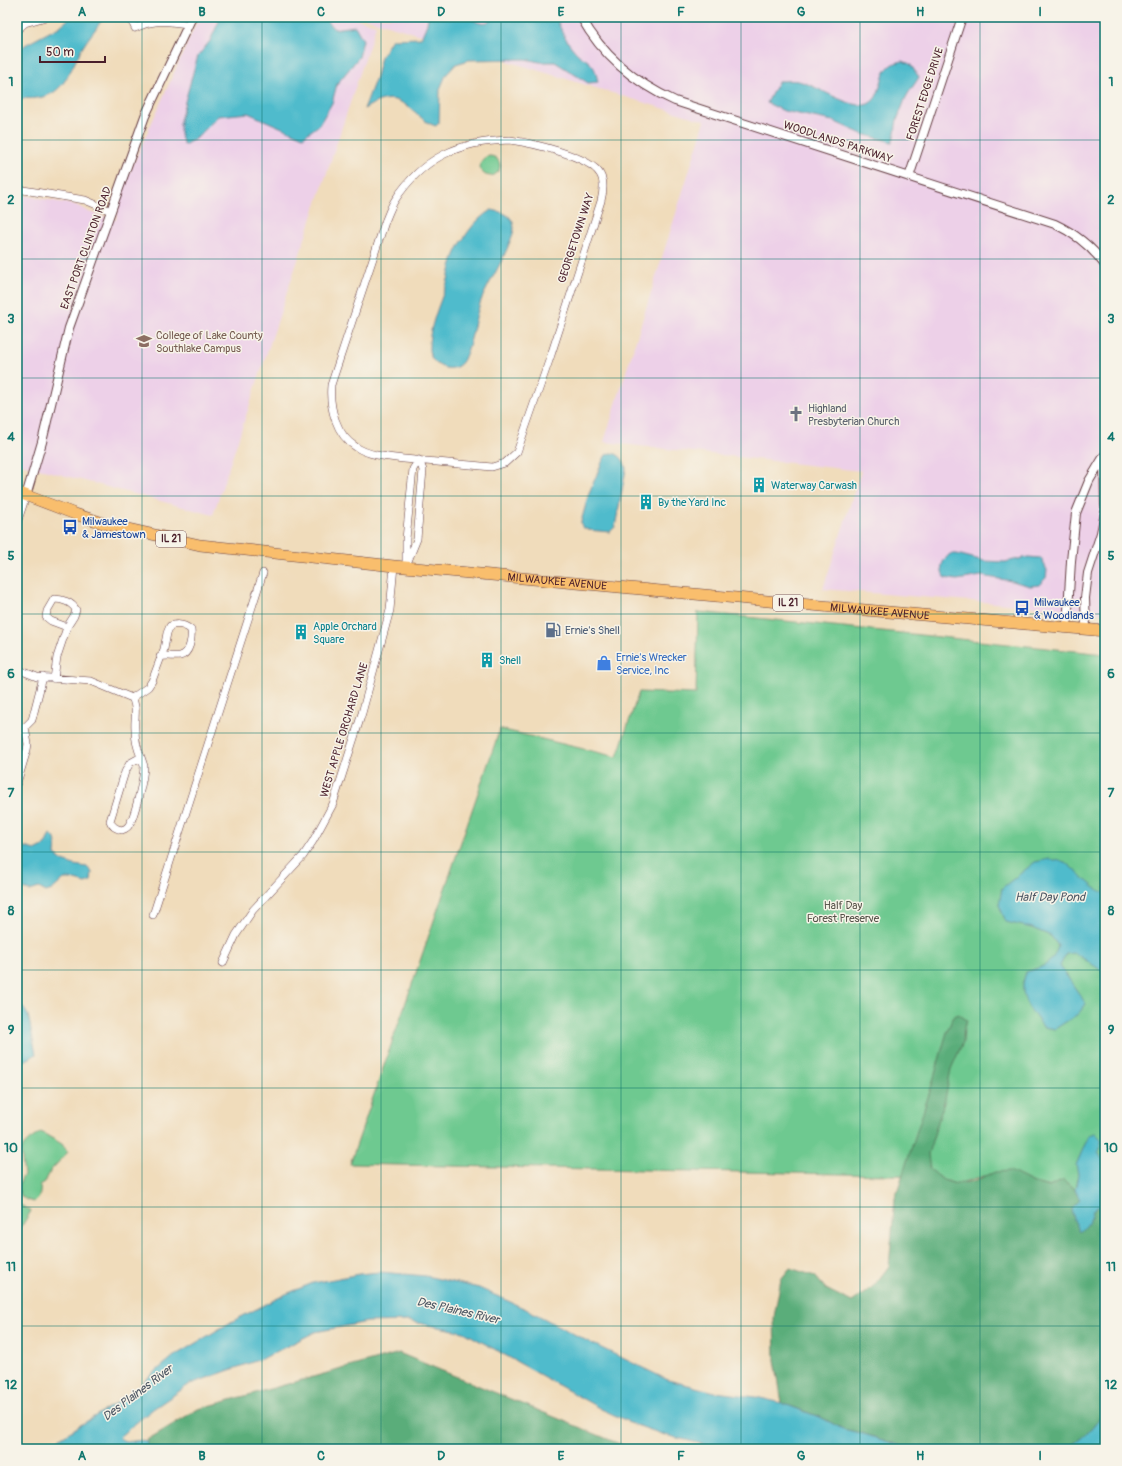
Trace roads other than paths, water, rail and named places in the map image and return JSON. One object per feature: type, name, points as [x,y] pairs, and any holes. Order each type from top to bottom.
[{"type":"main road","name":"MILWAUKEE AVENUE","points":[[22,494],[106,524],[200,545],[394,566],[966,620],[1105,631]]},
{"type":"street","points":[[19,17],[25,23]]},
{"type":"street","points":[[17,30],[25,23],[46,17]]},
{"type":"street","points":[[130,17],[135,28],[143,24],[161,20],[190,21]]},
{"type":"street","name":"WOODLANDS PARKWAY","points":[[581,17],[592,35],[606,53],[630,75],[660,95],[1060,227],[1076,236],[1094,251],[1105,265]]},
{"type":"street","name":"FOREST EDGE DRIVE","points":[[909,177],[962,17]]},
{"type":"street","name":"EAST PORT CLINTON ROAD","points":[[22,494],[42,442],[69,328],[145,116],[190,21]]},
{"type":"street","name":"GEORGETOWN WAY","points":[[504,140],[523,142],[551,149],[591,164],[598,171],[603,180],[601,201],[551,355],[517,452],[505,463],[492,467],[420,460],[372,454],[355,446],[346,438],[338,426],[331,407],[330,395],[332,384],[385,222],[395,200],[415,176],[424,168],[444,154],[461,146],[474,143],[504,140]]},
{"type":"street","points":[[17,189],[86,200],[111,211]]},
{"type":"street","points":[[1105,455],[1105,506]]},
{"type":"street","points":[[1067,627],[1071,561],[1076,513],[1089,481],[1105,455]]},
{"type":"street","points":[[406,566],[417,539],[423,470],[420,460]]},
{"type":"street","points":[[406,566],[406,538],[413,469],[420,460]]},
{"type":"street","points":[[17,523],[22,494]]},
{"type":"street","points":[[1086,629],[1085,598],[1088,573],[1101,533],[1105,513]]},
{"type":"street","name":"WEST APPLE ORCHARD LANE","points":[[223,963],[236,935],[253,910],[303,856],[333,804],[362,713],[390,610],[394,566]]},
{"type":"street","points":[[153,915],[263,573]]},
{"type":"street","points":[[54,679],[57,657],[67,627],[76,610],[73,604],[59,599],[54,599],[47,611],[46,617],[51,621],[67,627]]},
{"type":"street","points":[[132,698],[148,687],[152,681],[170,626],[175,624],[182,625],[191,630],[191,643],[182,656],[168,655],[160,657]]},
{"type":"street","points":[[17,669],[37,677],[91,681],[132,698],[136,703],[136,744],[140,757],[143,761],[143,774],[138,798],[130,824],[122,830],[117,829],[110,821],[125,772],[130,763],[140,757]]},
{"type":"street","points":[[17,730],[25,728],[32,720],[43,677]]},
{"type":"street","points":[[17,783],[28,744],[25,728]]},
{"type":"water","points":[[71,17],[104,17],[83,46],[65,81],[59,88],[52,94],[43,97],[17,98],[17,52],[25,45],[59,27]]},
{"type":"water","points":[[221,17],[290,17],[292,19],[304,21],[306,17],[323,17],[334,29],[355,26],[363,40],[359,57],[337,84],[332,103],[319,125],[303,137],[248,113],[218,116],[198,137],[184,145],[180,133],[180,120],[194,69],[198,56],[210,41]]},
{"type":"water","points":[[428,17],[469,17],[479,23],[488,22],[496,17],[556,17],[571,47],[593,67],[598,82],[588,83],[555,62],[540,62],[525,59],[469,60],[456,64],[446,75],[440,89],[439,123],[436,126],[427,122],[408,106],[396,100],[384,100],[364,109],[376,77],[381,57],[392,39],[421,38],[427,24]]},
{"type":"water","points":[[903,61],[910,64],[919,77],[904,101],[897,120],[892,142],[862,134],[833,121],[784,111],[767,103],[779,81],[798,81],[843,101],[861,105],[868,104],[876,97],[887,69],[892,64]]},
{"type":"water","points":[[491,210],[504,213],[510,217],[514,224],[513,234],[482,298],[464,359],[455,367],[444,368],[434,361],[429,350],[430,334],[434,318],[447,283],[453,260],[460,246],[473,225]]},
{"type":"water","points":[[610,453],[616,454],[621,458],[626,469],[615,527],[610,532],[588,530],[582,527],[581,522],[589,493],[603,460],[606,455]]},
{"type":"water","points":[[950,554],[957,554],[984,561],[1005,562],[1028,557],[1041,558],[1047,570],[1046,578],[1039,585],[1030,586],[1012,581],[981,576],[957,580],[945,578],[942,571],[942,565]]},
{"type":"water","points":[[50,834],[56,841],[55,855],[63,861],[74,865],[87,867],[92,872],[91,881],[85,883],[71,879],[64,879],[52,890],[46,892],[39,888],[30,891],[17,888],[17,845],[35,850],[45,845]]},
{"type":"water","name":"Half Day Pond","points":[[1049,859],[1065,862],[1095,888],[1105,893],[1105,973],[1075,953],[1066,954],[1060,966],[1086,1004],[1078,1014],[1055,1029],[1043,1027],[1029,1008],[1023,989],[1026,972],[1042,966],[1050,961],[1058,946],[1051,936],[1032,928],[1006,922],[999,905],[1002,888],[1035,862]]},
{"type":"water","points":[[17,998],[28,1015],[36,1054],[29,1059],[22,1061],[17,1060]]},
{"type":"water","points":[[1095,1133],[1102,1140],[1098,1152],[1105,1164],[1105,1200],[1093,1210],[1089,1222],[1080,1232],[1074,1220],[1072,1208],[1080,1200],[1075,1190],[1078,1174],[1076,1165],[1089,1135]]},
{"type":"water","name":"Des Plaines River","points":[[380,1272],[426,1276],[479,1288],[528,1310],[591,1343],[668,1380],[715,1392],[756,1397],[782,1403],[822,1418],[843,1429],[911,1449],[723,1449],[665,1435],[636,1425],[601,1409],[464,1332],[408,1321],[367,1322],[315,1332],[264,1358],[190,1384],[153,1409],[119,1437],[125,1441],[147,1441],[145,1449],[35,1449],[47,1446],[137,1390],[143,1382],[174,1356],[231,1322],[286,1294],[313,1283],[360,1274]]},
{"type":"water","points":[[1105,1410],[1105,1449],[1066,1449],[1088,1432]]},
{"type":"place","name":"College of Lake County Southlake Campus","points":[[144,341]]},
{"type":"place","name":"Highland Presbyterian Church","points":[[796,414]]},
{"type":"place","name":"Waterway Carwash","points":[[759,485]]},
{"type":"place","name":"By the Yard Inc","points":[[646,502]]},
{"type":"place","name":"Milwaukee & Jamestown","points":[[70,527]]},
{"type":"place","name":"Milwaukee & Woodlands","points":[[1022,608]]},
{"type":"place","name":"Ernie's Shell","points":[[553,630]]},
{"type":"place","name":"Apple Orchard Square","points":[[301,632]]},
{"type":"place","name":"Shell","points":[[487,660]]},
{"type":"place","name":"Ernie's Wrecker Service, Inc","points":[[604,663]]},
{"type":"park label","name":"Half Day Forest Preserve","points":[[843,911]]}]
